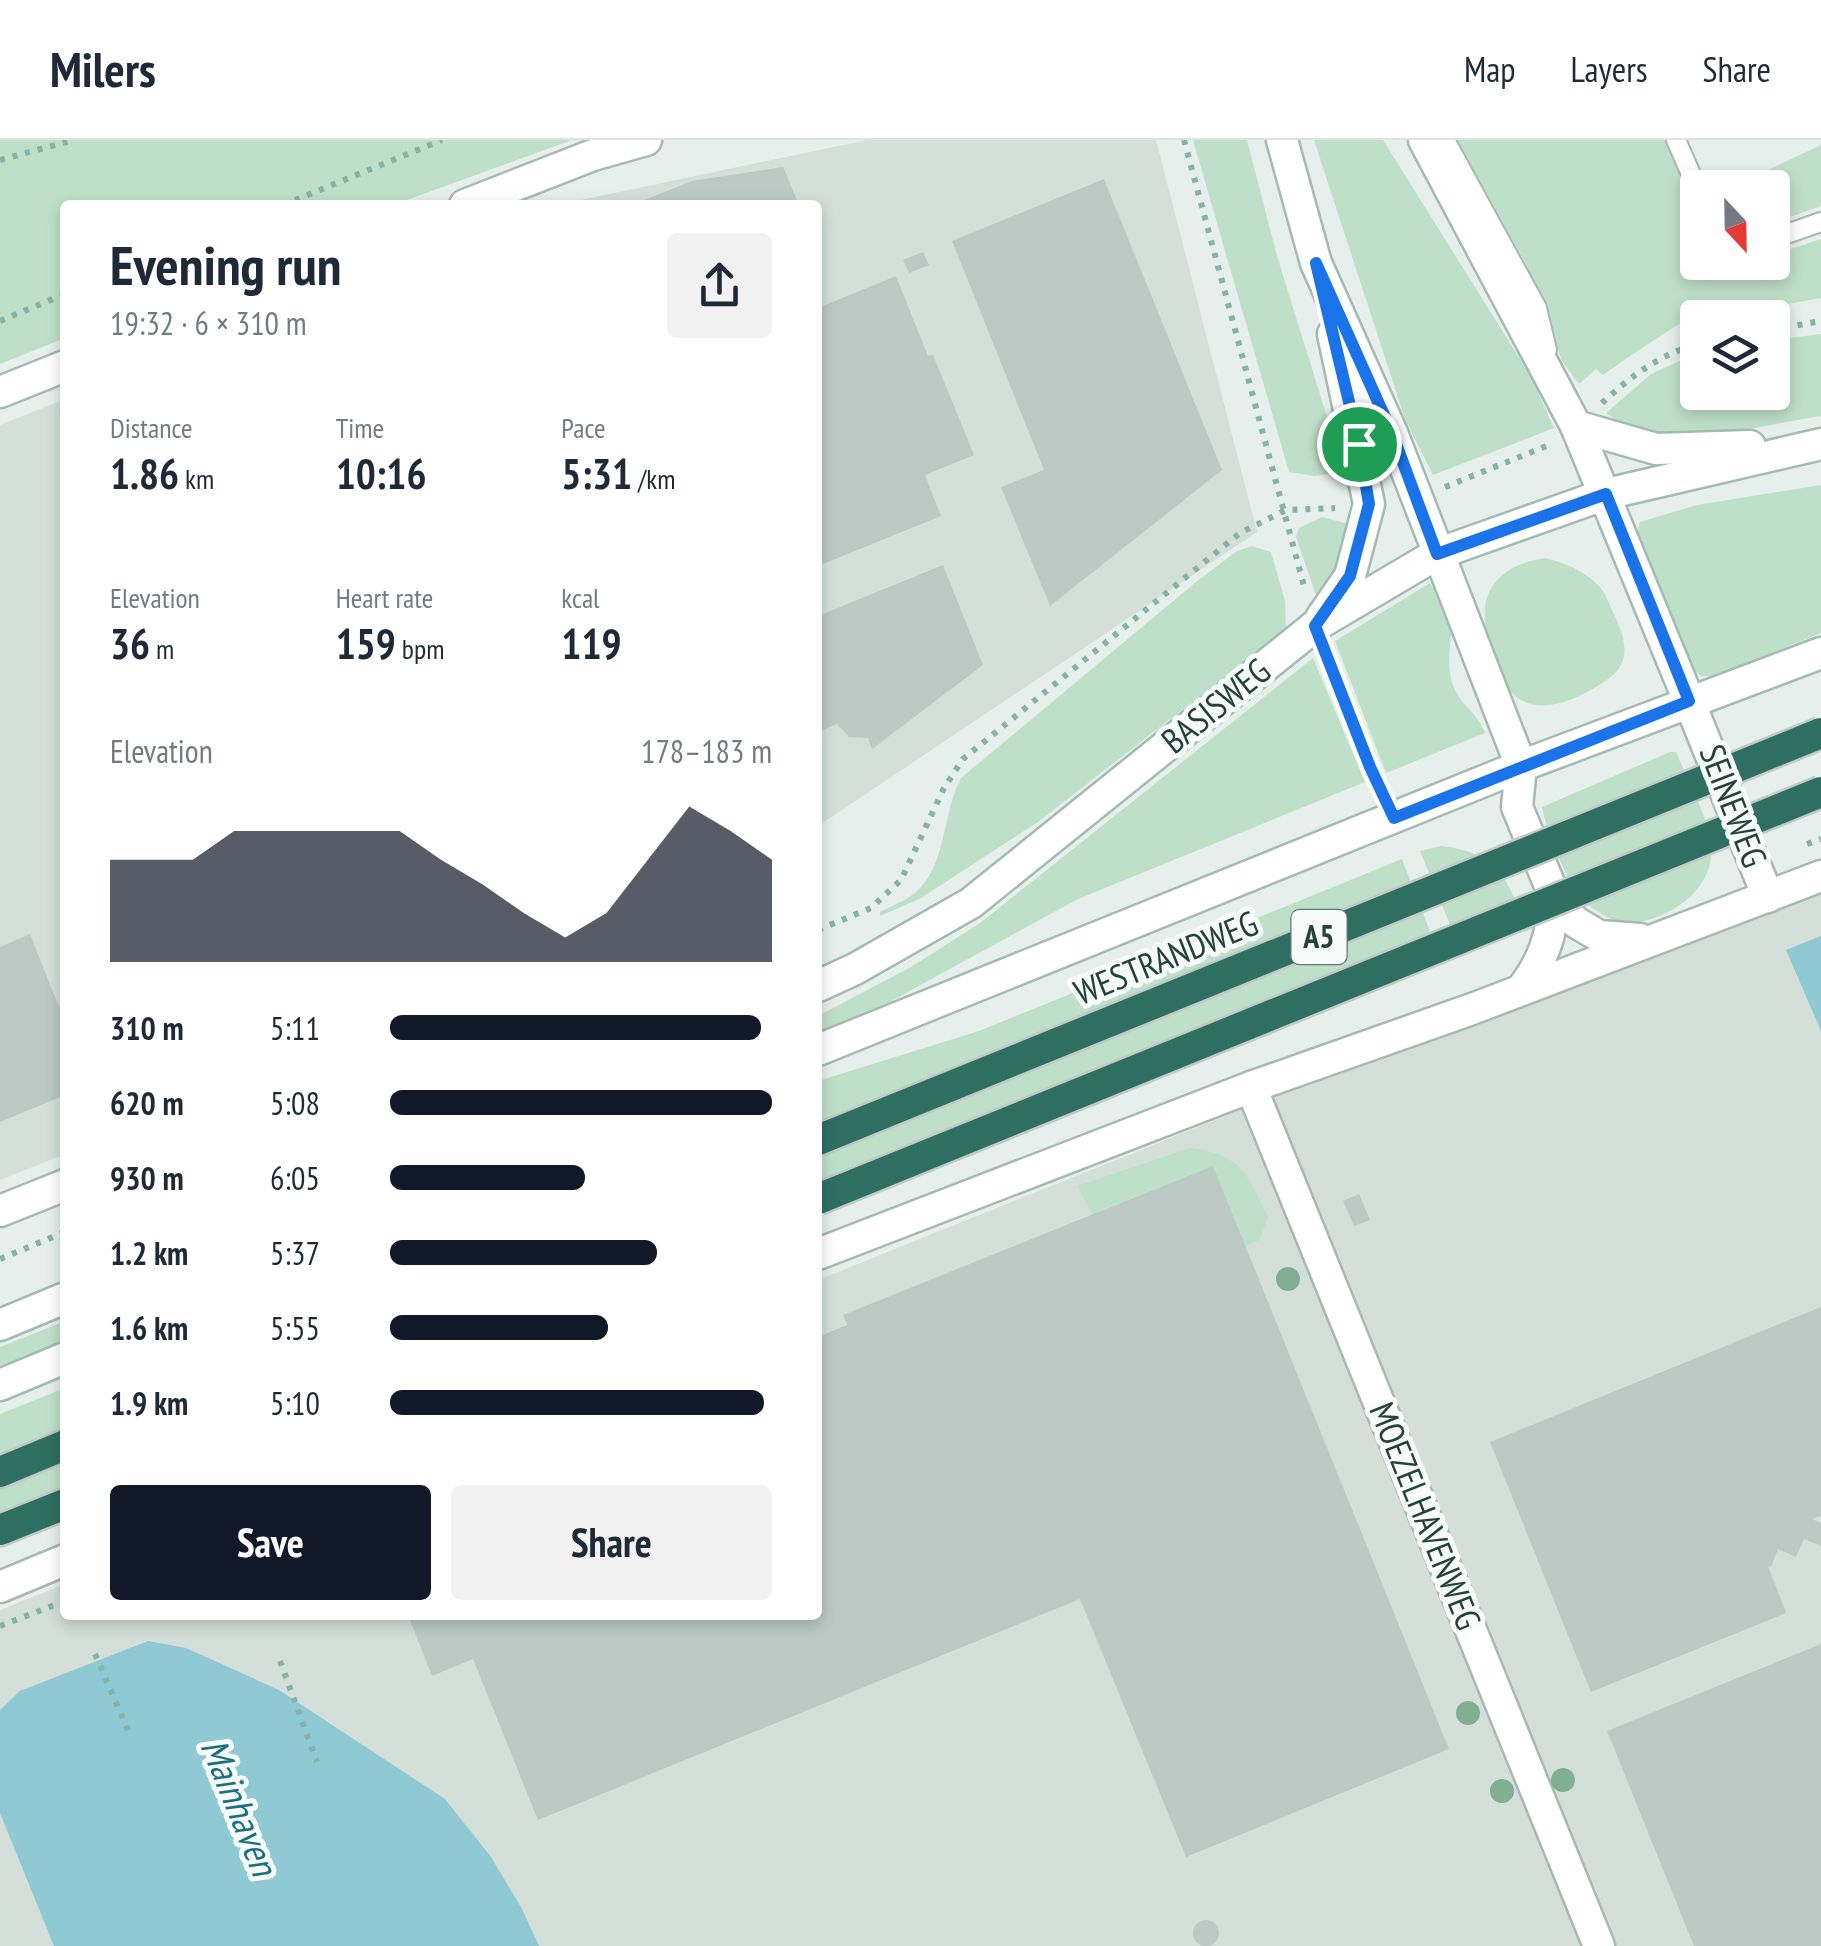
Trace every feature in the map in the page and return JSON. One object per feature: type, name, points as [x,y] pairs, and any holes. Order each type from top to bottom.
[{"type":"highway","name":"WESTRANDWEG","points":[[822,1138],[1821,733]]},
{"type":"highway","name":"A5","points":[[822,1197],[1821,792]]},
{"type":"highway","points":[[0,1472],[60,1447]]},
{"type":"highway","points":[[0,1530],[60,1506]]},
{"type":"main road","points":[[494,200],[523,195],[593,155],[646,140]]},
{"type":"main road","points":[[1282,140],[1316,263],[1359,444],[1369,504],[1350,576],[1315,626]]},
{"type":"main road","name":"SEINEWEG","points":[[1424,140],[1576,426],[1768,896]]},
{"type":"main road","points":[[1316,263],[1392,433],[1521,766],[1517,807],[1553,898],[1577,923],[1599,936],[1642,940],[1672,933]]},
{"type":"main road","points":[[0,392],[60,368]]},
{"type":"main road","points":[[1576,426],[1656,450],[1821,444]]},
{"type":"main road","name":"BASISWEG","points":[[822,984],[856,970],[971,903],[1315,626],[1437,554],[1606,494],[1821,444]]},
{"type":"main road","points":[[822,1048],[1521,766],[1821,653]]},
{"type":"main road","points":[[822,1252],[1251,1087],[1821,876]]},
{"type":"main road","points":[[1522,989],[1550,934],[1553,898]]},
{"type":"main road","name":"MOEZELHAVENWEG","points":[[1251,1087],[1599,1946]]},
{"type":"main road","points":[[0,1211],[60,1187]]},
{"type":"main road","points":[[0,1324],[60,1300]]},
{"type":"main road","points":[[0,1385],[60,1360]]},
{"type":"main road","points":[[0,1587],[60,1562]]},
{"type":"lane","name":"SEINEWEG","points":[[1446,140],[1536,308],[1556,384]]},
{"type":"lane","points":[[1676,140],[1689,170]]},
{"type":"lane","points":[[1790,233],[1821,222]]},
{"type":"path","points":[[0,160],[74,140]]},
{"type":"path","points":[[295,200],[442,140]]},
{"type":"path","points":[[1184,140],[1315,626],[1394,818]]},
{"type":"path","points":[[0,320],[60,296]]},
{"type":"path","points":[[1790,327],[1821,321]]},
{"type":"path","points":[[1415,498],[1549,445],[1638,372],[1680,348]]},
{"type":"path","points":[[822,928],[870,908],[901,880],[944,788],[963,759],[1240,533],[1286,510]]},
{"type":"path","points":[[0,1259],[60,1234]]},
{"type":"path","points":[[0,1626],[60,1603]]},
{"type":"path","points":[[95,1654],[130,1735]]},
{"type":"path","points":[[280,1660],[317,1762]]},
{"type":"shaded area","points":[[867,140],[1156,140],[1257,532],[822,823],[822,200],[581,200]]},
{"type":"shaded area","points":[[60,401],[60,1156],[0,1180],[0,425]]},
{"type":"shaded area","points":[[1821,876],[1821,1946],[0,1946],[0,1610],[60,1586],[60,1620],[822,1620],[822,1278]]},
{"type":"green space","points":[[0,140],[572,140],[407,200],[60,200],[60,340],[0,364]]},
{"type":"green space","points":[[1193,140],[1247,140],[1277,256],[1337,449],[1338,473],[1314,476],[1289,472]]},
{"type":"green space","points":[[1314,140],[1383,140],[1530,375],[1554,428],[1433,475],[1405,419]]},
{"type":"green space","points":[[1457,140],[1666,140],[1680,176],[1680,280],[1790,280],[1790,249],[1821,239],[1821,298],[1790,304],[1790,300],[1680,300],[1680,324],[1603,375],[1596,369],[1579,384],[1562,361],[1527,266]]},
{"type":"green space","points":[[1821,145],[1821,206],[1790,217],[1790,170],[1768,170]]},
{"type":"green space","points":[[1821,334],[1821,416],[1674,437],[1642,433],[1606,413],[1651,374],[1680,361],[1680,410],[1790,410],[1790,338]]},
{"type":"green space","points":[[1821,485],[1821,633],[1716,676],[1693,671],[1637,536],[1640,522],[1697,505]]},
{"type":"green space","points":[[1322,517],[1349,524],[1338,564],[1317,598],[1296,537],[1299,528]]},
{"type":"green space","points":[[1252,546],[1271,552],[1285,601],[1286,629],[1038,822],[921,898],[880,916],[880,912],[911,896],[933,869],[961,778],[1196,582],[1237,551]]},
{"type":"green space","points":[[1545,558],[1580,571],[1600,588],[1617,621],[1624,656],[1616,672],[1586,693],[1560,703],[1534,705],[1522,701],[1506,684],[1488,638],[1485,605],[1490,591],[1509,570]]},
{"type":"green space","points":[[1430,583],[1450,628],[1449,668],[1454,688],[1485,733],[1386,773],[1335,641]]},
{"type":"green space","points":[[1313,658],[1365,782],[1078,899],[822,1039],[822,1014],[911,967],[980,923]]},
{"type":"green space","points":[[1676,752],[1703,815],[1710,841],[1708,869],[1701,884],[1677,907],[1645,921],[1614,920],[1580,897],[1553,843],[1542,807]]},
{"type":"green space","points":[[1441,846],[1487,861],[1503,877],[1515,901],[1451,927],[1420,851]]},
{"type":"green space","points":[[1402,859],[1431,934],[822,1183],[822,1080],[979,1031]]},
{"type":"green space","points":[[1190,1148],[1232,1161],[1248,1178],[1268,1217],[1259,1240],[1245,1246],[1213,1166],[1092,1214],[1077,1186]]},
{"type":"green space","points":[[60,1323],[60,1348],[0,1373],[0,1347]]},
{"type":"green space","points":[[60,1390],[60,1493],[0,1517],[0,1414]]},
{"type":"water","points":[[1821,936],[1821,1031],[1786,950]]},
{"type":"water","name":"Mainhaven","points":[[148,1641],[186,1648],[279,1690],[445,1799],[491,1857],[539,1946],[54,1946],[0,1813],[0,1710],[20,1691]]},
{"type":"building","points":[[783,167],[797,200],[644,200],[692,181]]},
{"type":"building","points":[[1104,179],[1222,470],[1050,606],[1001,487],[1044,470],[952,241]]},
{"type":"building","points":[[923,252],[929,265],[909,273],[903,260]]},
{"type":"building","points":[[896,276],[974,455],[925,475],[941,516],[822,564],[822,306]]},
{"type":"building","points":[[943,565],[983,665],[872,749],[868,738],[849,737],[837,724],[822,730],[822,614]]},
{"type":"building","points":[[30,934],[60,1009],[60,1097],[0,1122],[0,947]]},
{"type":"building","points":[[1213,1166],[1449,1749],[1186,1857],[1080,1599],[538,1820],[473,1659],[432,1676],[410,1620],[822,1620],[822,1335],[847,1325],[843,1315]]},
{"type":"building","points":[[1359,1194],[1370,1220],[1354,1226],[1343,1201]]},
{"type":"building","points":[[1821,1307],[1821,1516],[1812,1519],[1821,1523],[1821,1546],[1804,1539],[1796,1557],[1778,1549],[1771,1567],[1768,1566],[1786,1613],[1591,1692],[1490,1442]]},
{"type":"building","points":[[1821,1644],[1821,1946],[1694,1946],[1607,1731]]},
{"type":"building","points":[[1206,1920],[1215,1924],[1219,1933],[1215,1942],[1206,1946],[1197,1942],[1193,1933],[1197,1924]]},
{"type":"route","points":[[1316,263],[1392,433],[1437,554],[1606,494],[1689,701],[1394,818],[1315,626],[1350,576],[1369,504],[1359,444],[1316,263]]}]
